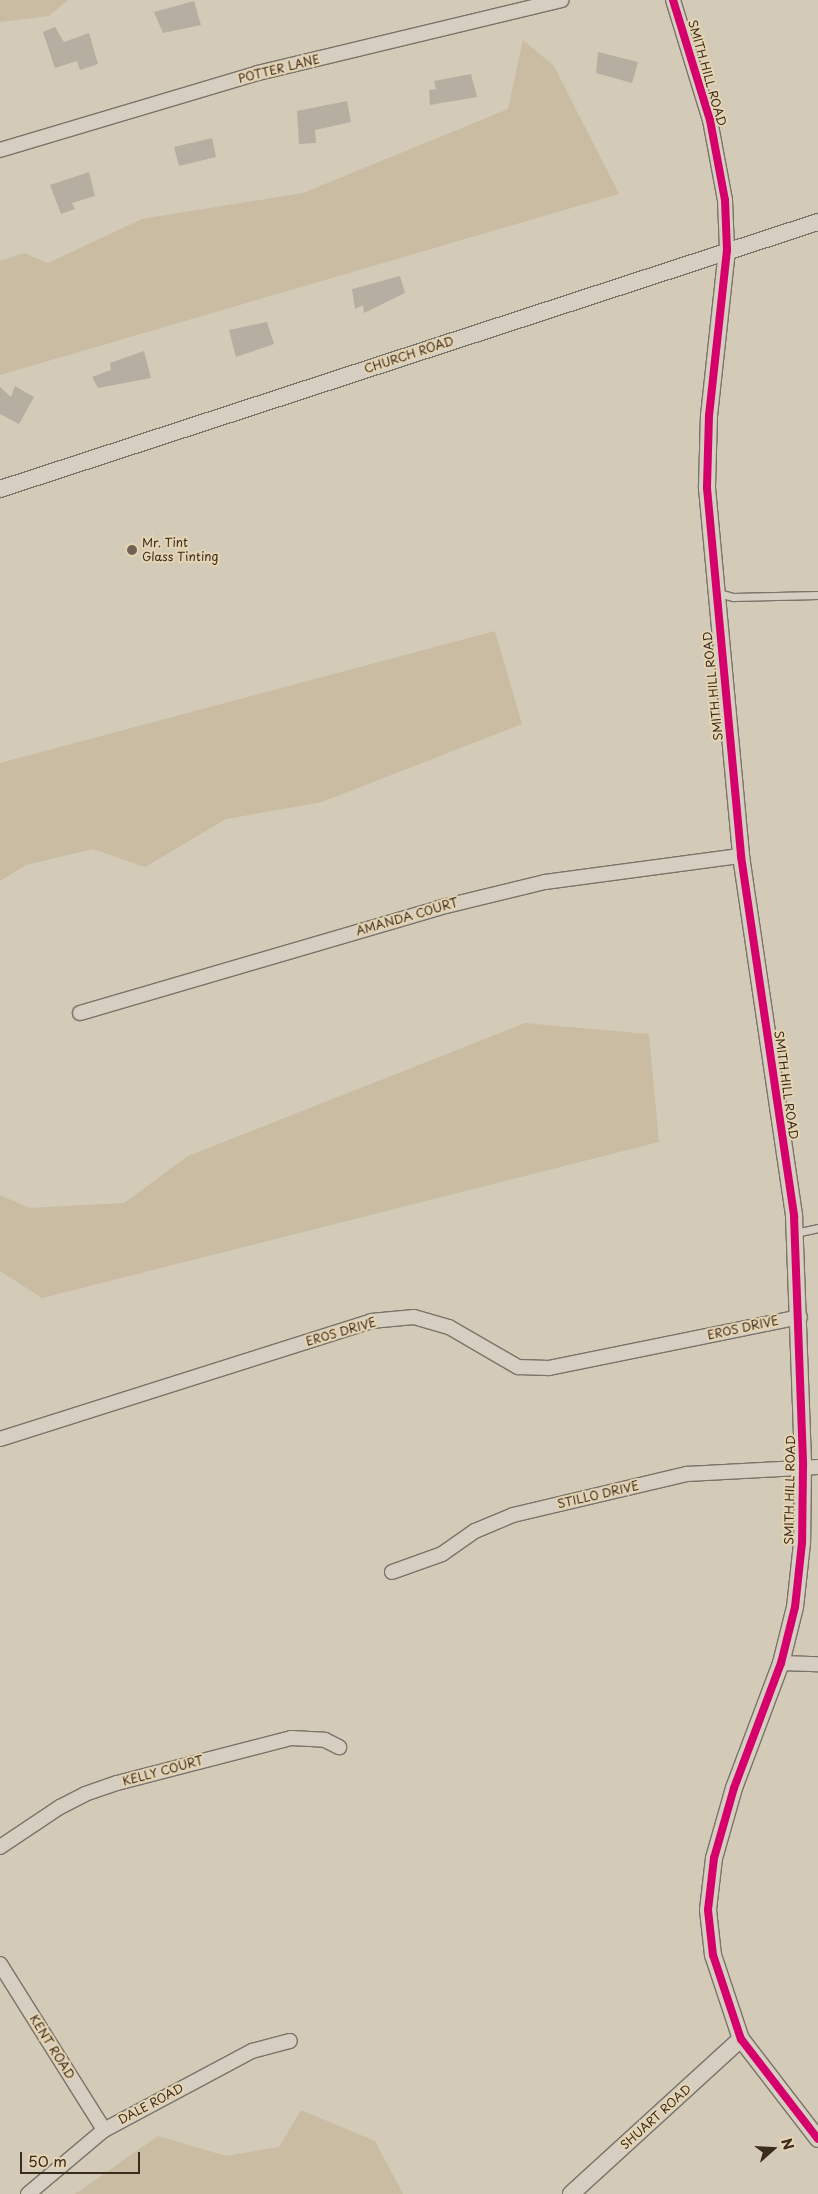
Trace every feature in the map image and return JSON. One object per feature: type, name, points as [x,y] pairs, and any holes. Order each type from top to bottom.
[{"type":"street","name":"POTTER LANE","points":[[0,150],[258,73],[561,0]]},
{"type":"street","name":"SMITH HILL ROAD","points":[[673,0],[710,120],[725,200],[727,250],[709,415],[707,488],[741,856],[795,1233],[811,1467],[794,1607],[781,1663],[734,1788],[712,1864],[708,1910],[712,1955],[741,2039],[818,2139]]},
{"type":"street","name":"CHURCH ROAD","points":[[0,488],[727,250],[818,222]]},
{"type":"street","name":"AMANDA COURT","points":[[80,1013],[438,908],[545,882],[741,856]]},
{"type":"street","name":"EROS DRIVE","points":[[0,1439],[371,1321],[414,1317],[448,1327],[518,1366],[549,1368],[800,1316]]},
{"type":"street","name":"STILLO DRIVE","points":[[392,1572],[442,1554],[475,1531],[513,1515],[687,1474],[811,1467]]},
{"type":"street","points":[[781,1663],[818,1664]]},
{"type":"street","name":"KELLY COURT","points":[[0,1847],[77,1798],[118,1783],[291,1738],[324,1740],[339,1747]]},
{"type":"street","name":"KENT ROAD","points":[[0,1964],[104,2130]]},
{"type":"street","name":"SHUART ROAD","points":[[570,2194],[741,2039]]},
{"type":"street","name":"DALE ROAD","points":[[28,2194],[104,2130],[252,2051],[290,2041]]},
{"type":"lane","points":[[716,592],[733,598],[818,595]]},
{"type":"lane","points":[[795,1233],[818,1228]]},
{"type":"shaded area","points":[[0,0],[68,0],[49,16],[0,22]]},
{"type":"shaded area","points":[[523,40],[554,66],[619,194],[0,375],[0,261],[24,253],[48,263],[142,219],[303,193],[508,109]]},
{"type":"shaded area","points":[[495,631],[522,724],[322,802],[226,819],[145,867],[93,849],[26,865],[0,881],[0,763]]},
{"type":"shaded area","points":[[525,1023],[649,1034],[659,1142],[42,1298],[0,1271],[0,1195],[29,1208],[124,1203],[188,1156]]},
{"type":"shaded area","points":[[301,2110],[375,2141],[403,2194],[75,2194],[158,2136],[226,2156],[279,2147]]},
{"type":"building","points":[[194,1],[201,25],[163,33],[154,12]]},
{"type":"building","points":[[55,27],[64,42],[89,33],[98,64],[80,70],[77,61],[55,68],[43,32]]},
{"type":"building","points":[[598,52],[638,62],[632,83],[596,73]]},
{"type":"building","points":[[471,74],[477,97],[430,105],[429,90],[436,89],[434,81]]},
{"type":"building","points":[[347,101],[351,122],[315,130],[316,143],[299,144],[297,111]]},
{"type":"building","points":[[212,138],[216,157],[179,166],[174,147]]},
{"type":"building","points":[[89,172],[95,196],[72,203],[75,209],[61,214],[50,185]]},
{"type":"building","points":[[400,276],[405,293],[364,313],[363,305],[355,309],[352,289]]},
{"type":"building","points":[[267,322],[274,344],[236,357],[229,330]]},
{"type":"building","points":[[144,351],[151,378],[98,388],[92,377],[111,370],[110,363]]},
{"type":"building","points":[[15,386],[34,397],[19,424],[0,414],[0,387],[11,397]]},
{"type":"cycle path","points":[[673,0],[710,120],[725,200],[727,250],[709,415],[707,488],[741,856],[794,1216],[803,1466],[802,1543],[795,1607],[781,1663],[734,1788],[714,1858],[708,1910],[713,1955],[741,2039],[818,2139]]},
{"type":"place","name":"Mr. Tint Glass Tinting","points":[[132,550]]}]
